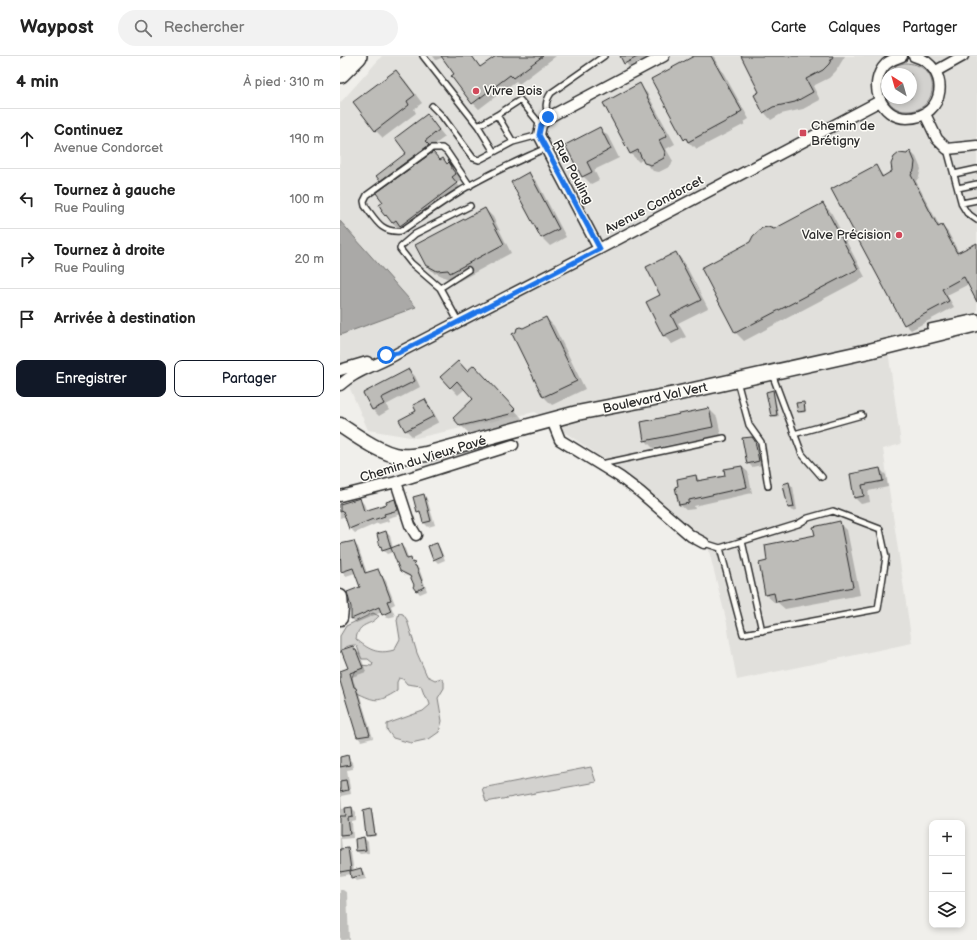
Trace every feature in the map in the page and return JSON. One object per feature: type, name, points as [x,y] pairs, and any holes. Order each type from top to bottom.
[{"type":"highway","points":[[340,73],[357,56]]},
{"type":"street","points":[[540,130],[548,117],[664,56]]},
{"type":"street","points":[[896,57],[886,64],[880,72],[877,87],[880,101],[886,110],[894,116],[915,118],[925,114],[932,108],[940,90],[936,71],[922,58],[914,56]]},
{"type":"street","points":[[936,71],[963,56]]},
{"type":"street","name":"Avenue Condorcet","points":[[340,385],[347,378],[356,373],[387,360],[458,321],[600,249],[880,101]]},
{"type":"street","points":[[925,114],[937,139],[947,149],[977,146]]},
{"type":"street","name":"Rue Pauling","points":[[540,130],[546,148],[600,249]]},
{"type":"street","name":"Boulevard Val Vert","points":[[340,425],[357,437],[380,449],[401,456],[426,454],[577,414],[772,373],[977,324]]},
{"type":"street","name":"Avenue Condorcet","points":[[340,370],[386,355],[398,353]]},
{"type":"street","points":[[552,420],[560,440],[600,464],[640,492],[692,536],[704,543]]},
{"type":"street","name":"Chemin du Vieux Pavé","points":[[340,496],[396,482],[513,445]]},
{"type":"street","points":[[396,482],[410,525],[416,535]]},
{"type":"street","points":[[340,598],[340,618]]},
{"type":"lane","points":[[423,56],[478,126],[494,152]]},
{"type":"lane","points":[[548,117],[546,101],[551,93],[604,56]]},
{"type":"lane","points":[[432,106],[442,116],[473,158],[479,160],[540,130],[520,100],[497,116],[478,126]]},
{"type":"lane","points":[[497,116],[514,142]]},
{"type":"lane","points":[[470,186],[447,152],[442,148],[432,148],[367,195],[364,201],[365,206],[385,230],[394,232],[401,231],[458,192],[470,186],[487,176],[546,148]]},
{"type":"lane","points":[[947,149],[962,203],[967,213],[977,220]]},
{"type":"lane","points":[[954,174],[977,170]]},
{"type":"lane","points":[[958,188],[977,184]]},
{"type":"lane","points":[[962,203],[977,200]]},
{"type":"lane","points":[[458,321],[440,288],[410,263],[400,249],[401,246],[414,234],[470,206]]},
{"type":"lane","points":[[440,288],[468,270]]},
{"type":"lane","points":[[930,327],[977,317]]},
{"type":"lane","points":[[772,373],[802,454],[822,477]]},
{"type":"lane","points":[[736,380],[750,426],[761,442],[768,486]]},
{"type":"lane","points":[[794,434],[862,415]]},
{"type":"lane","points":[[600,464],[724,438]]},
{"type":"lane","points":[[704,543],[720,548],[798,524],[808,518],[833,511],[880,529],[886,557],[878,609],[743,634],[720,548]]},
{"type":"lane","points":[[742,541],[762,630]]},
{"type":"shaded area","points":[[382,56],[977,56],[977,320],[887,343],[901,444],[883,449],[912,643],[737,680],[727,623],[706,539],[623,472],[535,412],[416,438],[368,430],[340,366],[340,103]]},
{"type":"shaded area","points":[[904,63],[917,65],[926,71],[931,79],[932,88],[930,97],[925,104],[917,110],[906,111],[891,104],[917,104],[917,68],[894,68],[897,65]]},
{"type":"shaded area","points":[[340,221],[416,307],[340,335]]},
{"type":"shaded area","points":[[373,613],[379,616],[360,629],[357,633],[356,639],[373,650],[383,652],[394,650],[400,639],[397,620],[399,613],[403,614],[407,620],[417,653],[427,676],[435,680],[441,678],[444,682],[444,688],[438,698],[442,721],[439,732],[429,739],[411,743],[393,738],[387,730],[387,724],[423,711],[430,705],[429,700],[425,697],[421,686],[407,684],[403,679],[399,678],[397,682],[397,691],[385,698],[377,700],[355,692],[352,681],[354,672],[359,665],[372,666],[373,663],[368,659],[362,659],[356,645],[346,647],[340,653],[340,636],[346,626]]},
{"type":"shaded area","points":[[591,767],[596,782],[486,802],[482,788]]},
{"type":"building","name":"Vivre Bois","points":[[441,56],[472,56],[480,67],[496,56],[543,56],[513,78],[510,75],[472,104],[451,76],[454,74]]},
{"type":"building","points":[[620,56],[639,56],[624,64]]},
{"type":"building","points":[[694,56],[711,56],[742,111],[737,114],[738,115],[688,142],[686,138],[684,140],[651,79]]},
{"type":"building","points":[[741,56],[833,56],[829,64],[823,70],[806,79],[813,92],[795,102],[773,107],[763,113],[754,95],[759,92]]},
{"type":"building","points":[[396,70],[415,95],[407,101],[409,105],[375,131],[353,102]]},
{"type":"building","points":[[640,83],[667,136],[659,140],[665,152],[664,158],[651,165],[644,163],[638,150],[630,154],[603,103]]},
{"type":"building","points":[[427,114],[439,130],[425,141],[429,145],[380,181],[376,176],[406,153],[395,138]]},
{"type":"building","points":[[600,127],[611,149],[587,162],[592,172],[582,177],[565,145]]},
{"type":"building","name":"Valve Précision","points":[[910,150],[915,162],[914,170],[911,175],[938,227],[942,225],[957,253],[977,243],[977,302],[964,277],[942,289],[949,301],[904,325],[831,189],[876,165],[882,177],[892,171],[891,164],[894,157],[899,153],[907,154]]},
{"type":"building","points":[[433,152],[440,160],[443,158],[447,164],[449,162],[456,174],[452,177],[457,183],[400,226],[396,220],[392,223],[381,211],[382,210],[379,205],[383,202],[376,193]]},
{"type":"building","points":[[529,172],[559,229],[541,238],[511,182]]},
{"type":"building","points":[[823,203],[858,269],[735,333],[701,268],[750,242],[753,236],[762,228],[768,227],[774,229]]},
{"type":"building","points":[[485,208],[504,244],[450,273],[448,270],[437,271],[426,266],[415,245]]},
{"type":"building","points":[[676,252],[701,300],[671,315],[678,329],[663,336],[646,302],[660,295],[646,267]]},
{"type":"building","points":[[546,317],[577,381],[543,397],[512,334],[516,332],[517,328],[523,328]]},
{"type":"building","points":[[458,361],[467,371],[474,365],[515,409],[510,414],[460,426],[453,418],[473,399],[457,381],[450,388],[440,377]]},
{"type":"building","points":[[409,369],[415,381],[381,398],[384,404],[372,410],[363,393]]},
{"type":"building","points":[[773,390],[777,415],[771,416],[766,392]]},
{"type":"building","points":[[425,399],[434,416],[405,431],[399,420],[416,411],[413,405]]},
{"type":"building","points":[[804,402],[805,411],[798,412],[796,403]]},
{"type":"building","points":[[709,408],[713,427],[644,441],[641,422]]},
{"type":"building","points":[[752,437],[755,441],[759,461],[747,464],[742,438]]},
{"type":"building","points":[[742,466],[747,487],[689,500],[689,503],[679,505],[675,487],[678,486],[677,479],[696,475],[697,481],[725,476],[724,469]]},
{"type":"building","points":[[880,468],[883,481],[862,485],[864,496],[854,498],[850,474]]},
{"type":"building","points":[[789,482],[794,507],[788,508],[783,484]]},
{"type":"building","points":[[424,494],[431,521],[423,523],[420,511],[417,512],[413,497]]},
{"type":"building","points":[[360,498],[364,511],[387,504],[386,502],[395,499],[398,510],[384,514],[385,516],[373,519],[349,529],[343,511],[340,512],[340,504]]},
{"type":"building","points":[[840,521],[853,587],[776,602],[774,593],[765,595],[759,563],[767,561],[765,545],[815,535],[813,527]]},
{"type":"building","points":[[386,531],[391,548],[382,551],[377,534]]},
{"type":"building","points":[[354,541],[365,573],[378,569],[382,576],[391,600],[387,601],[391,611],[382,615],[379,607],[351,619],[351,607],[347,592],[360,587],[353,568],[341,572],[340,544]]},
{"type":"building","points":[[437,543],[442,556],[433,560],[428,546]]},
{"type":"building","points":[[401,544],[407,559],[411,558],[412,563],[414,562],[424,587],[416,591],[413,587],[414,585],[410,576],[400,571],[391,548]]},
{"type":"building","points":[[353,646],[363,668],[350,673],[370,735],[357,737],[340,681],[340,671],[348,668],[341,650]]},
{"type":"building","points":[[348,755],[350,765],[340,767],[340,757]]},
{"type":"building","points":[[346,780],[348,790],[340,792],[340,781]]},
{"type":"building","points":[[352,807],[353,817],[348,818],[350,834],[340,835],[340,816],[346,816],[345,808]]},
{"type":"building","points":[[371,808],[375,835],[366,836],[363,810]]},
{"type":"building","points":[[364,837],[366,850],[356,851],[355,839]]},
{"type":"building","points":[[348,848],[351,870],[340,872],[340,849]]},
{"type":"building","points":[[361,868],[363,875],[351,878],[350,871]]},
{"type":"place","name":"Vivre Bois","points":[[476,91]]},
{"type":"place","name":"Chemin de Brétigny","points":[[803,133]]},
{"type":"place","name":"Valve Précision","points":[[899,235]]},
{"type":"route","points":[[386,355],[398,353],[600,249],[539,135],[541,125],[548,117]]}]
